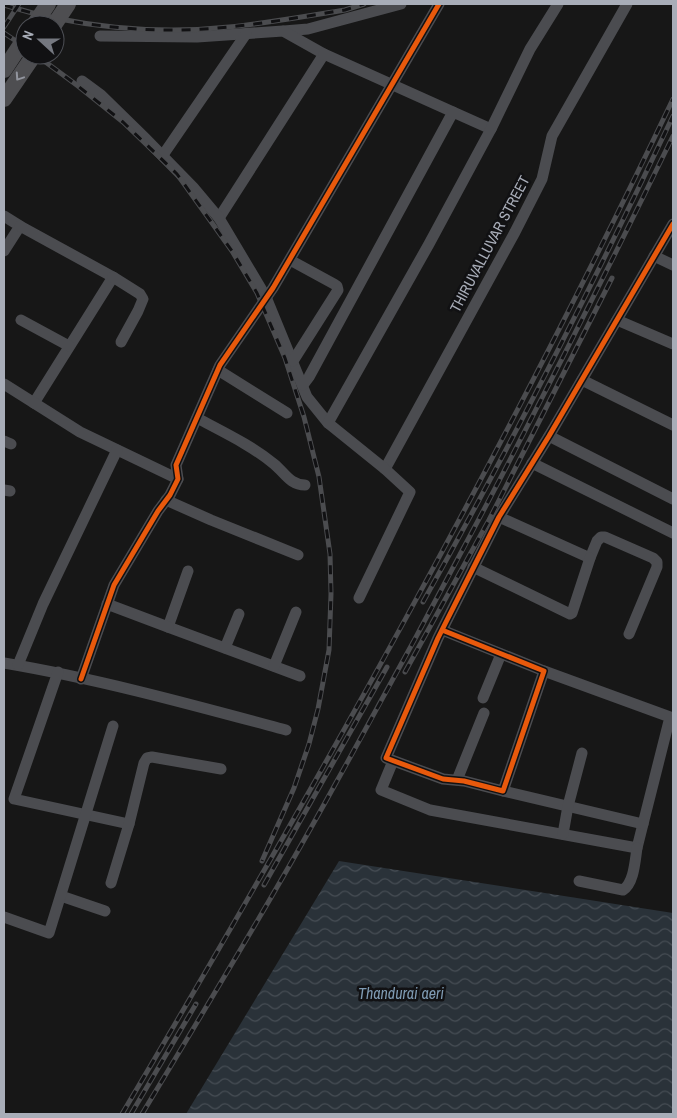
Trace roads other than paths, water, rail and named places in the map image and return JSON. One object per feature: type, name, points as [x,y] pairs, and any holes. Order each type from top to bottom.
[{"type":"highway","points":[[41,15],[48,4]]},
{"type":"highway","points":[[61,15],[68,4]]},
{"type":"highway","points":[[4,70],[15,53]]},
{"type":"highway","points":[[4,99],[27,65]]},
{"type":"street","points":[[100,36],[197,37],[308,29],[401,4]]},
{"type":"street","points":[[81,679],[114,585],[178,479],[176,464],[218,370],[290,260],[439,4]]},
{"type":"street","points":[[328,423],[429,244],[530,49],[558,4]]},
{"type":"street","name":"THIRUVALLUVAR STREET","points":[[384,469],[515,232],[542,179],[552,136],[627,4]]},
{"type":"street","points":[[283,31],[324,54],[490,128]]},
{"type":"street","points":[[163,155],[246,34]]},
{"type":"street","points":[[219,218],[324,54]]},
{"type":"street","points":[[82,81],[101,95],[163,155],[219,218],[266,297],[307,397],[328,423],[410,492],[359,598]]},
{"type":"street","points":[[303,385],[453,112]]},
{"type":"street","points":[[4,216],[140,294],[143,299],[121,342]]},
{"type":"street","points":[[643,824],[457,780],[443,779],[386,758],[442,630],[499,517],[549,436],[673,224]]},
{"type":"street","points":[[4,252],[20,226]]},
{"type":"street","points":[[654,256],[673,265]]},
{"type":"street","points":[[290,260],[334,284],[338,290],[293,361]]},
{"type":"street","points":[[34,403],[113,277]]},
{"type":"street","points":[[21,320],[69,346]]},
{"type":"street","points":[[617,320],[673,344]]},
{"type":"street","points":[[218,370],[287,413]]},
{"type":"street","points":[[582,380],[673,425]]},
{"type":"street","points":[[4,384],[80,432],[178,479]]},
{"type":"street","points":[[197,418],[264,455],[282,470],[292,482],[297,485],[305,485]]},
{"type":"street","points":[[549,436],[673,499]]},
{"type":"street","points":[[18,665],[43,604],[117,450]]},
{"type":"street","points":[[532,463],[673,533]]},
{"type":"street","points":[[166,500],[210,520],[298,555]]},
{"type":"street","points":[[499,517],[590,558]]},
{"type":"street","points":[[473,567],[570,614],[572,613],[590,558],[597,541],[601,537],[654,558],[657,562],[655,572],[629,634]]},
{"type":"street","points":[[168,627],[188,571]]},
{"type":"street","points":[[107,604],[300,676]]},
{"type":"street","points":[[274,666],[296,612]]},
{"type":"street","points":[[225,648],[239,614]]},
{"type":"street","points":[[442,630],[544,671],[672,717],[628,887],[623,890],[579,881]]},
{"type":"street","points":[[483,698],[501,654]]},
{"type":"street","points":[[4,663],[58,672],[81,679],[173,699],[286,730]]},
{"type":"street","points":[[503,791],[544,671]]},
{"type":"street","points":[[58,672],[14,799],[129,824]]},
{"type":"street","points":[[457,780],[484,713]]},
{"type":"street","points":[[4,917],[49,933],[113,726]]},
{"type":"street","points":[[562,834],[582,753]]},
{"type":"street","points":[[111,883],[147,758],[152,757],[221,769]]},
{"type":"street","points":[[393,761],[381,790],[430,810],[638,848]]},
{"type":"street","points":[[61,896],[105,911]]},
{"type":"water","name":"Thandurai aeri","points":[[339,861],[673,913],[673,1114],[186,1114]]},
{"type":"railway","points":[[4,27],[19,4]]},
{"type":"railway","points":[[4,5],[31,13],[87,24],[173,30],[258,24],[345,10],[364,4]]},
{"type":"railway","points":[[4,33],[15,40]]},
{"type":"railway","points":[[50,65],[123,122],[177,174],[232,251],[257,293],[285,358],[304,417],[319,477],[330,554],[329,650],[318,709],[309,744],[294,788],[262,861]]},
{"type":"railway","points":[[122,1114],[267,865],[409,613],[544,358],[610,229],[673,99]]},
{"type":"railway","points":[[423,602],[489,482],[552,361],[614,239],[673,116]]},
{"type":"railway","points":[[142,1114],[290,865],[424,621],[510,461],[673,136]]},
{"type":"railway","points":[[405,672],[489,520],[612,278]]},
{"type":"railway","points":[[264,885],[387,667]]},
{"type":"railway","points":[[131,1114],[196,1004]]}]
